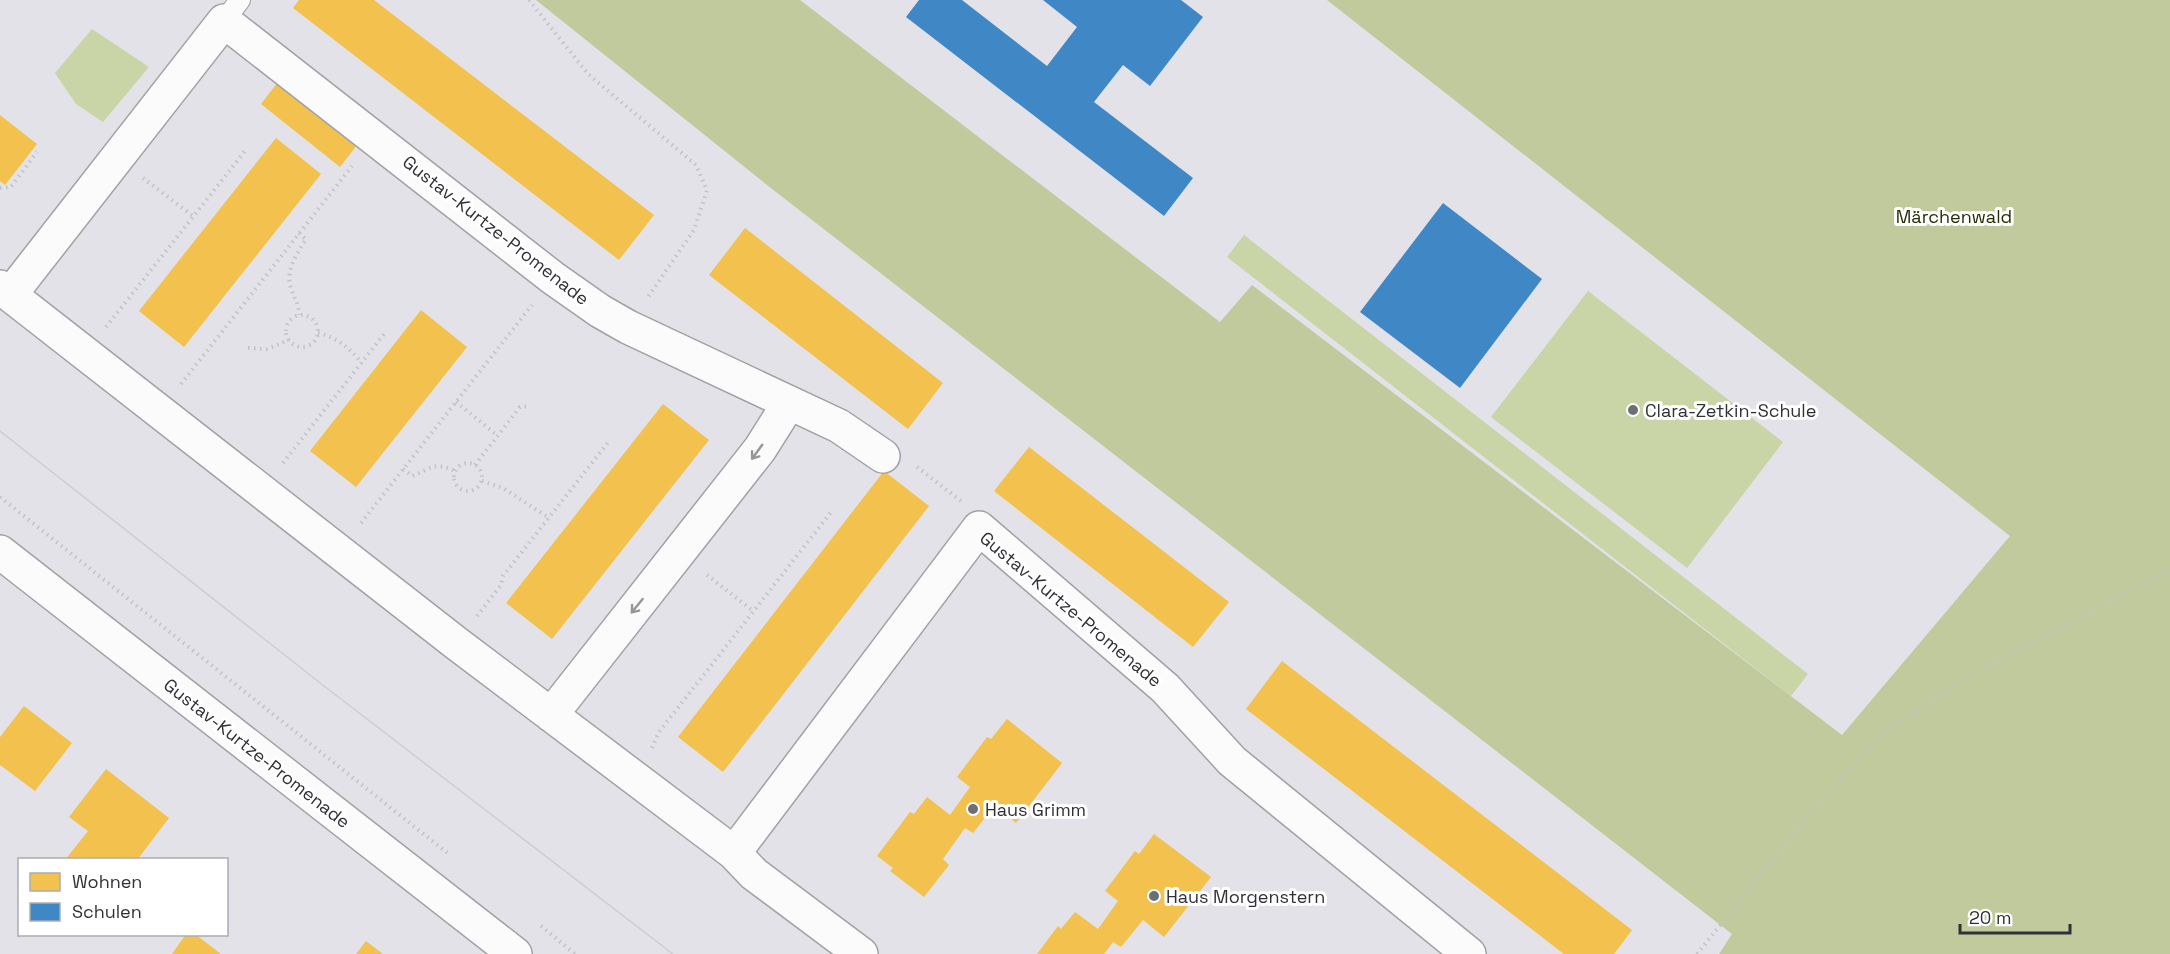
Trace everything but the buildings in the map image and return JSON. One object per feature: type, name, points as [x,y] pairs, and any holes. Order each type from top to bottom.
[{"type":"street","name":"Gustav-Kurtze-Promenade","points":[[861,954],[754,874],[734,853],[630,777],[338,552],[5,291],[117,158],[232,11],[375,136],[553,278],[600,311],[628,327],[839,426],[883,456]]},
{"type":"street","points":[[550,715],[760,449],[789,403]]},
{"type":"street","name":"Gustav-Kurtze-Promenade","points":[[734,853],[979,528],[1165,688],[1232,761],[1469,954]]},
{"type":"street","name":"Gustav-Kurtze-Promenade","points":[[0,552],[515,954]]},
{"type":"path","points":[[529,0],[588,74],[696,165],[707,190],[694,230],[628,327]]},
{"type":"path","points":[[160,411],[375,136]]},
{"type":"path","points":[[85,353],[244,151]]},
{"type":"path","points":[[0,188],[11,187],[37,152]]},
{"type":"path","points":[[117,158],[193,216]]},
{"type":"path","points":[[299,233],[306,239],[288,273],[291,289],[299,304],[299,315]]},
{"type":"path","points":[[338,552],[553,278]]},
{"type":"path","points":[[248,348],[267,349],[289,340],[304,347],[314,342],[318,333],[313,319],[299,315]]},
{"type":"path","points":[[289,340],[288,324],[299,315]]},
{"type":"path","points":[[318,333],[334,337],[347,345],[362,363]]},
{"type":"path","points":[[261,491],[384,334]]},
{"type":"path","points":[[456,402],[498,436]]},
{"type":"path","points":[[475,465],[520,407],[530,406]]},
{"type":"path","points":[[456,643],[501,585],[502,576],[610,440]]},
{"type":"path","points":[[883,456],[891,446],[969,507],[979,528]]},
{"type":"path","points":[[466,463],[475,465],[482,472],[482,481],[472,491],[463,491],[455,485],[455,471],[466,463]]},
{"type":"path","points":[[403,469],[412,477],[424,468],[435,466],[445,466],[455,471]]},
{"type":"path","points":[[482,481],[503,488],[549,518]]},
{"type":"path","points":[[0,497],[455,858]]},
{"type":"path","points":[[630,777],[658,740],[660,732],[832,511]]},
{"type":"path","points":[[680,552],[753,611]]},
{"type":"path","points":[[1697,954],[1810,814],[1884,732],[1977,672],[2170,571]]},
{"type":"path","points":[[538,924],[575,954]]},
{"type":"green space","name":"Märchenwald","points":[[536,0],[800,0],[1220,322],[1252,285],[1842,735],[2010,536],[1327,0],[2170,0],[2170,954],[1719,954],[1732,934],[767,185]]},
{"type":"green space","points":[[92,29],[149,67],[103,122],[76,104],[55,73]]},
{"type":"green space","points":[[1244,235],[1808,674],[1791,696],[1227,257]]},
{"type":"green space","points":[[1588,291],[1783,442],[1687,568],[1491,417]]},
{"type":"tram line","points":[[0,431],[324,686],[673,954]]},
{"type":"place","name":"Clara-Zetkin-Schule","points":[[1633,410]]},
{"type":"place","name":"Haus Grimm","points":[[973,809]]},
{"type":"place","name":"Haus Morgenstern","points":[[1154,896]]}]
